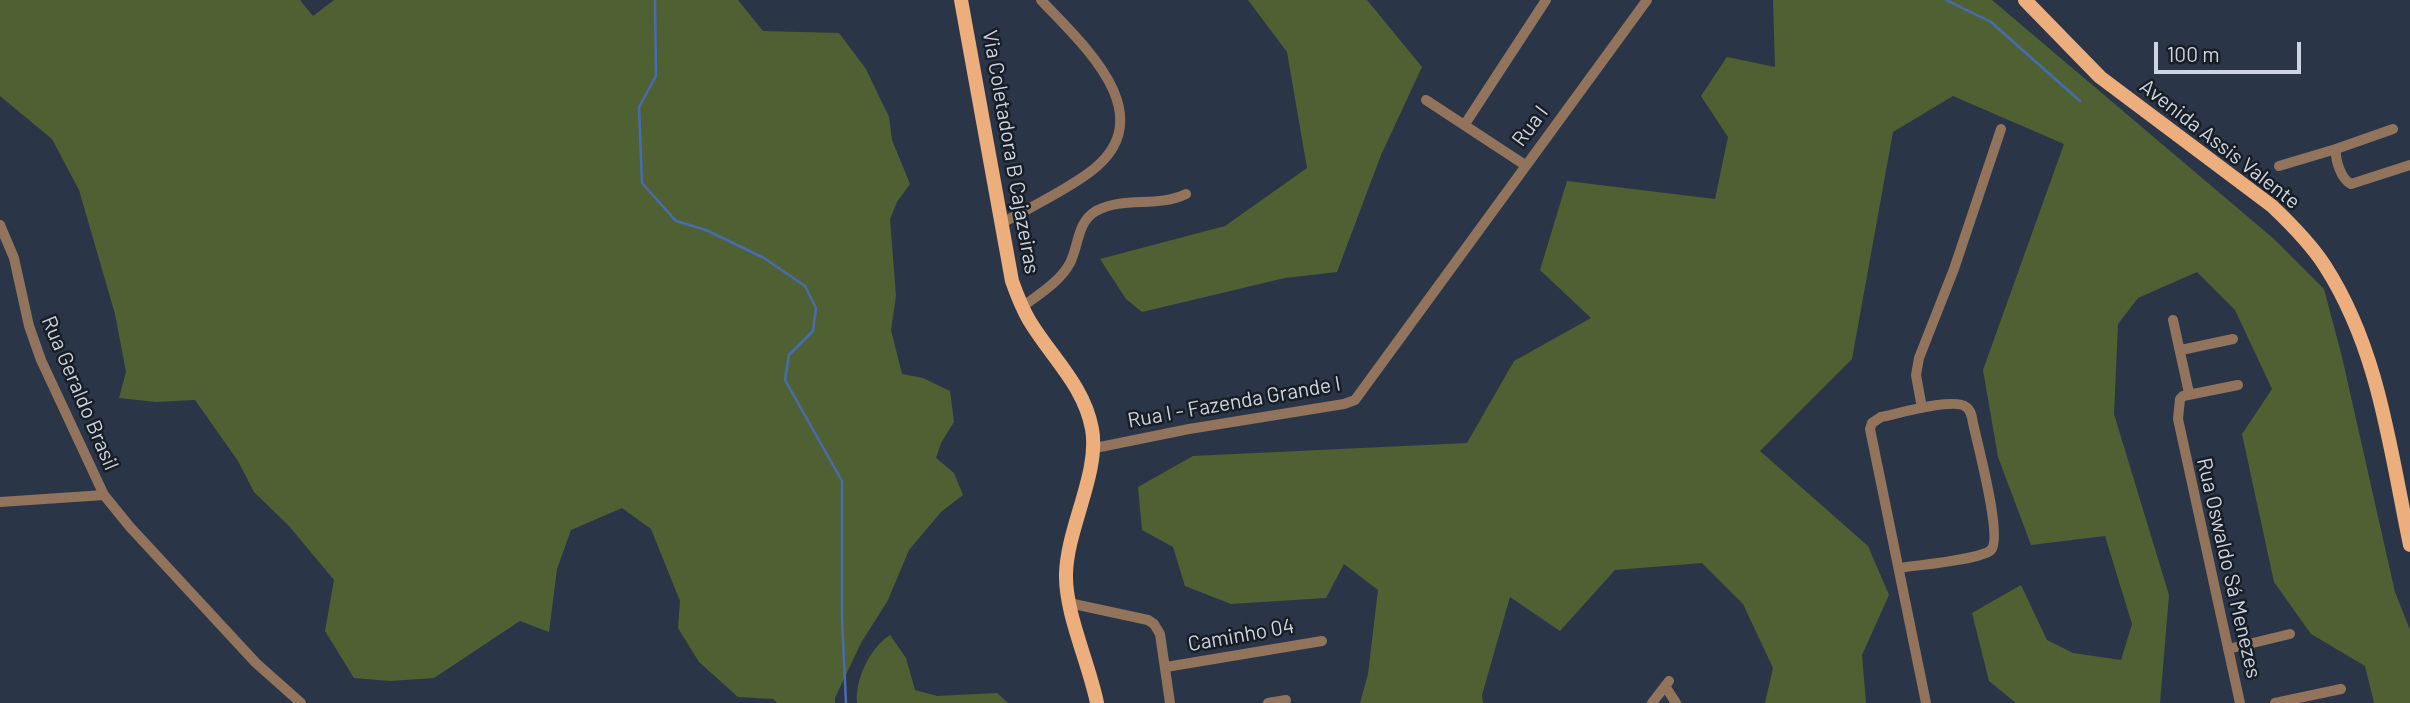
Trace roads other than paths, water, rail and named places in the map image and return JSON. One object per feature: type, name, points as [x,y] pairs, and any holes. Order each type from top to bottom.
[{"type":"main road","name":"Via Coletadora B Cajazeiras","points":[[961,0],[1012,281],[1022,307],[1081,395],[1090,421],[1095,448],[1067,562],[1066,577],[1069,603],[1097,703]]},
{"type":"main road","name":"Avenida Assis Valente","points":[[2025,0],[2100,77],[2272,206],[2323,264],[2358,328],[2373,370],[2410,545]]},
{"type":"street","points":[[1002,223],[1093,170],[1109,152],[1118,136],[1118,96],[1102,68],[1041,0]]},
{"type":"street","points":[[1465,124],[1546,0]]},
{"type":"street","name":"Rua I","points":[[1445,277],[1647,0]]},
{"type":"street","points":[[1426,100],[1525,165]]},
{"type":"street","points":[[1922,408],[1916,375],[1919,358],[1958,258],[2001,129]]},
{"type":"street","points":[[2279,166],[2393,129]]},
{"type":"street","points":[[2336,149],[2345,180],[2351,184],[2410,165]]},
{"type":"street","points":[[1022,307],[1056,280],[1070,264],[1085,219],[1098,210],[1122,202],[1162,202],[1186,194]]},
{"type":"street","name":"Rua Geraldo Brasil","points":[[0,225],[14,258],[29,326],[41,360],[104,495],[130,527],[256,663],[301,703]]},
{"type":"street","name":"Rua I - Fazenda Grande I","points":[[1095,448],[1350,402],[1360,394],[1445,277]]},
{"type":"street","points":[[2173,320],[2189,393],[2238,385]]},
{"type":"street","points":[[2180,350],[2233,339]]},
{"type":"street","name":"Rua Oswaldo Sá Menezes","points":[[2189,393],[2180,399],[2178,408],[2181,442],[2240,703]]},
{"type":"street","points":[[1900,568],[1980,555],[1992,549],[1995,543],[1992,512],[1968,407],[1957,404],[1922,408],[1881,417],[1872,423],[1870,429],[1926,703]]},
{"type":"street","name":"Rua Geraldo Brasil","points":[[0,502],[104,495]]},
{"type":"street","points":[[1069,603],[1154,624],[1160,634],[1170,703]]},
{"type":"street","points":[[2228,649],[2290,634]]},
{"type":"street","name":"Caminho 04","points":[[1166,667],[1322,640]]},
{"type":"street","points":[[1652,703],[1667,683],[1675,703]]},
{"type":"street","points":[[2275,703],[2341,690]]},
{"type":"street","points":[[1268,703],[1286,700]]},
{"type":"waterway","points":[[655,0],[656,76],[639,107],[642,183],[676,221],[706,230],[764,258],[805,286],[816,308],[813,331],[789,355],[785,380],[842,481],[842,620],[846,703]]},
{"type":"waterway","points":[[1946,0],[1991,22],[2080,101]]}]
